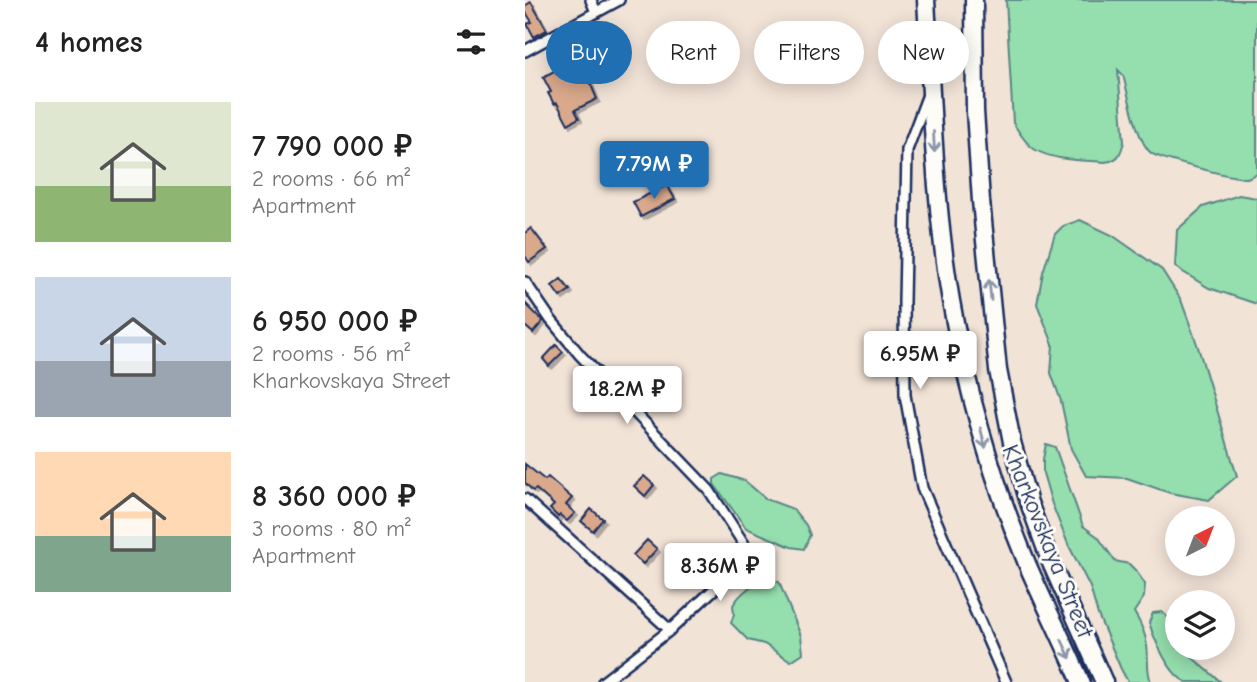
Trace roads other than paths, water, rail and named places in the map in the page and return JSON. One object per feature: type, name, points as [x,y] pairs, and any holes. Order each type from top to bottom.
[{"type":"highway","name":"Kharkovskaya Street","points":[[926,0],[940,230],[951,303],[967,375],[986,449],[1019,542],[1081,682]]},
{"type":"highway","name":"Kharkovskaya Street","points":[[974,0],[975,111],[980,194],[1000,382],[1012,442],[1028,500],[1051,563],[1104,682]]},
{"type":"street","points":[[591,0],[596,12]]},
{"type":"street","points":[[525,51],[619,0]]},
{"type":"street","points":[[931,86],[907,150],[905,395],[922,488],[1006,682]]},
{"type":"street","points":[[525,282],[551,320],[580,355],[709,490],[751,555],[670,630],[603,682]]},
{"type":"street","points":[[525,499],[670,630]]}]
